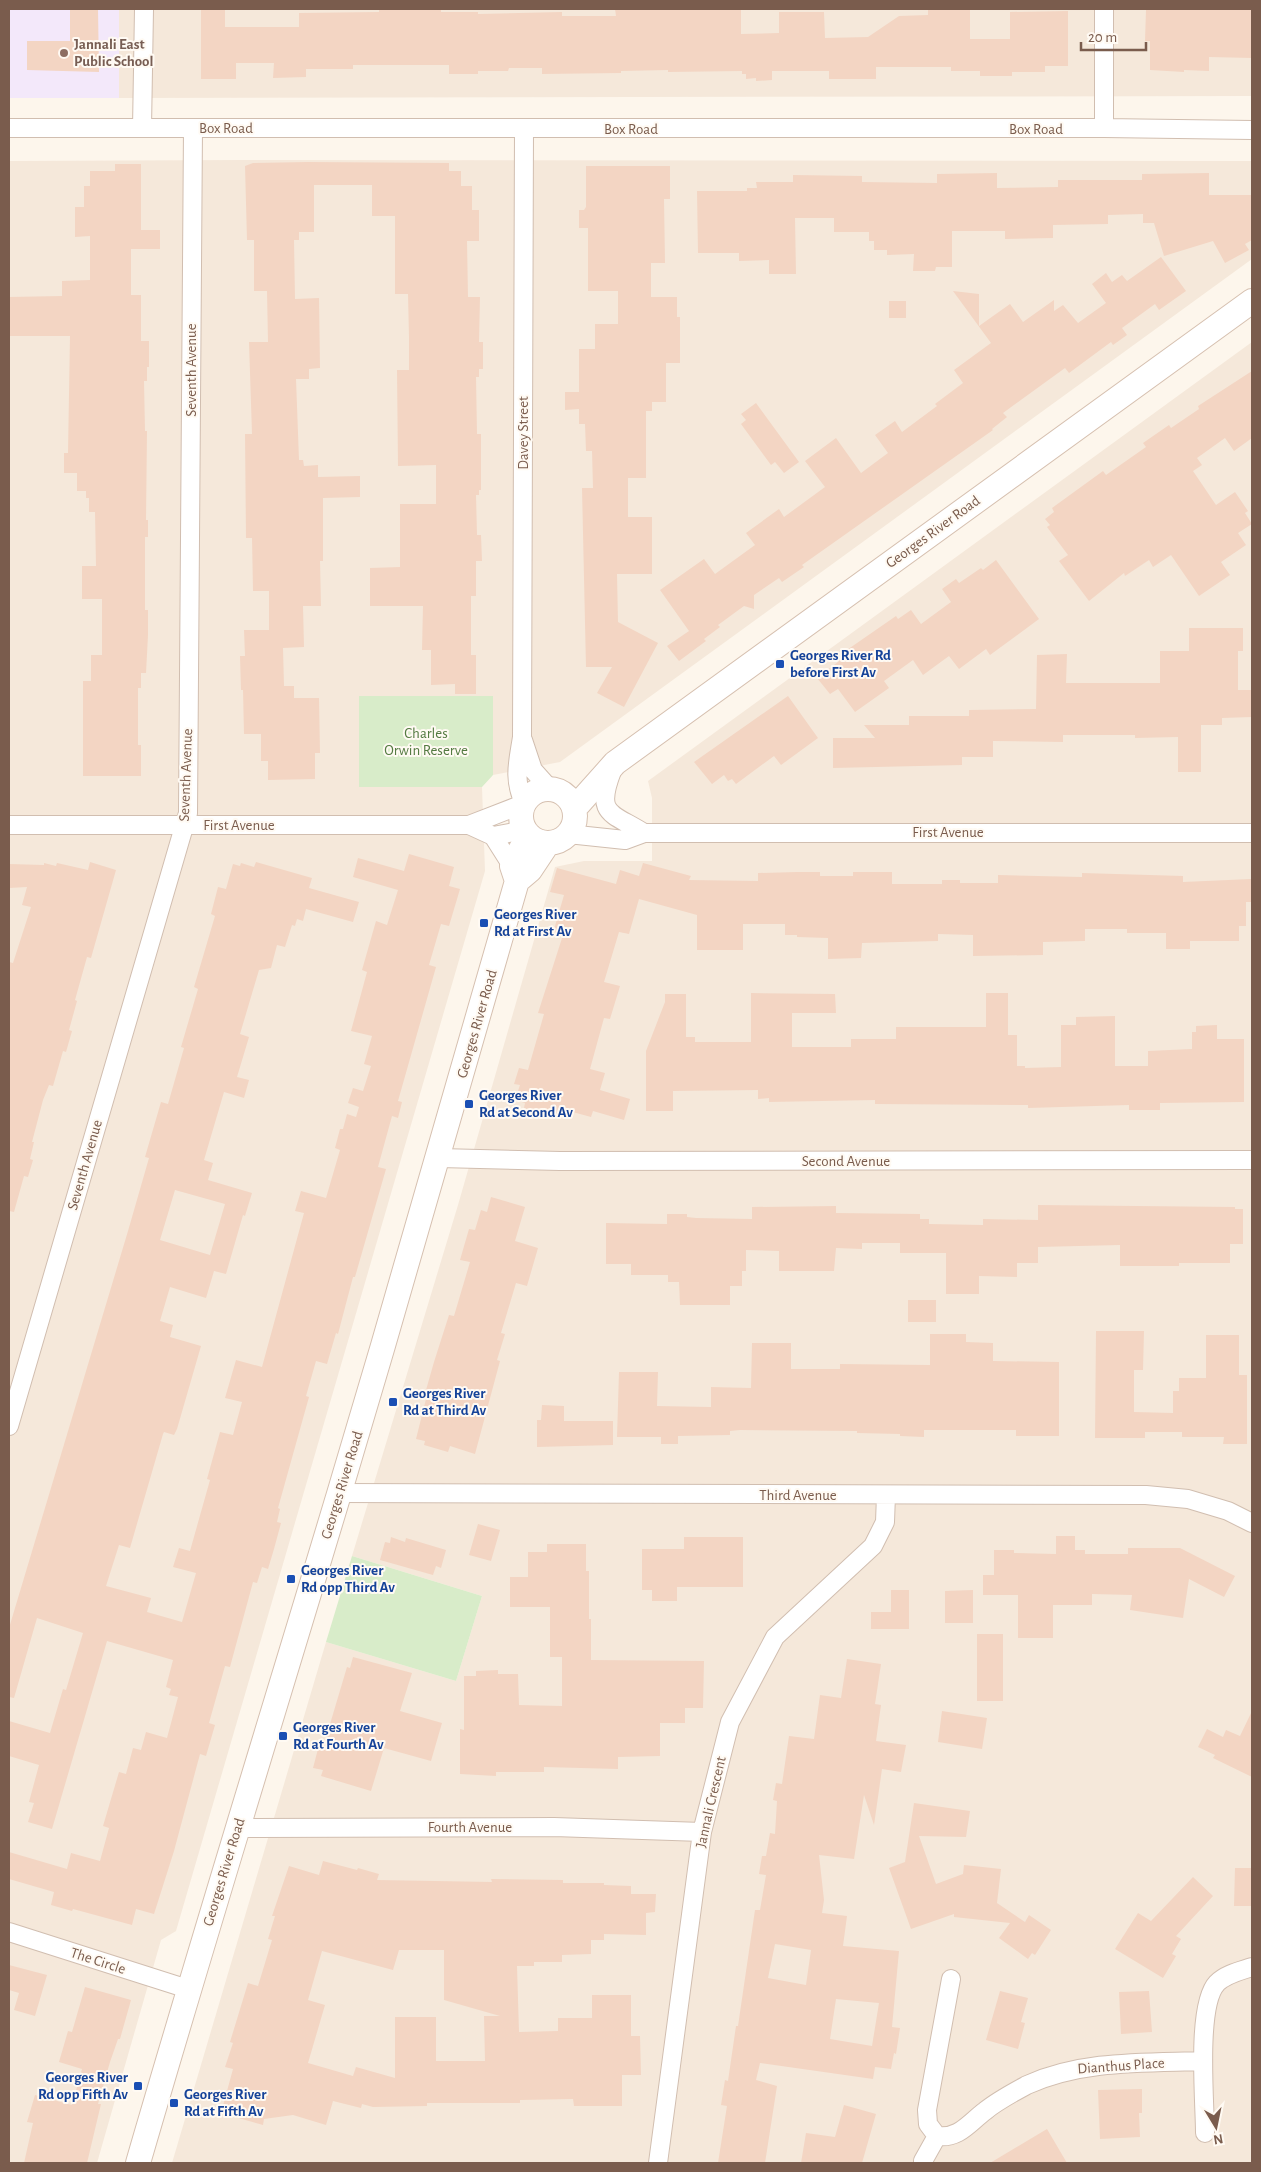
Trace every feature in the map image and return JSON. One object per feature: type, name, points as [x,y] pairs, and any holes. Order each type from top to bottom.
[{"type":"street","points":[[142,128],[144,9]]},
{"type":"street","points":[[1104,9],[1104,128]]},
{"type":"street","name":"Box Road","points":[[9,128],[524,130],[1104,128],[1252,130]]},
{"type":"street","name":"Seventh Avenue","points":[[9,1426],[185,826],[188,793],[193,128]]},
{"type":"street","name":"Davey Street","points":[[524,130],[522,737],[517,774],[518,788],[524,803]]},
{"type":"street","name":"Georges River Road","points":[[562,797],[595,767],[615,763],[1252,301]]},
{"type":"street","name":"Davey Street","points":[[522,737],[534,770],[562,797]]},
{"type":"street","name":"First Avenue","points":[[615,763],[604,791],[607,809],[612,815],[644,833]]},
{"type":"street","points":[[538,791],[562,797],[572,827],[543,836],[521,817],[524,803],[538,791]]},
{"type":"street","name":"First Avenue","points":[[9,825],[470,825],[524,803]]},
{"type":"street","name":"First Avenue","points":[[470,825],[494,836],[625,840],[644,833],[1252,833]]},
{"type":"street","points":[[494,836],[515,873],[530,870],[543,836]]},
{"type":"street","name":"Georges River Road","points":[[138,2163],[188,1989],[439,1158],[515,873]]},
{"type":"street","name":"Second Avenue","points":[[439,1158],[560,1161],[1252,1160]]},
{"type":"street","name":"Third Avenue","points":[[339,1493],[1155,1496],[1188,1499],[1228,1511],[1252,1523]]},
{"type":"street","name":"Jannali Crescent","points":[[658,2163],[702,1832],[730,1722],[775,1637],[873,1546],[885,1522],[886,1495]]},
{"type":"street","name":"Fourth Avenue","points":[[238,1828],[554,1827],[702,1832]]},
{"type":"street","name":"The Circle","points":[[9,1932],[188,1989]]},
{"type":"street","points":[[1205,2132],[1205,2021],[1209,1998],[1217,1984],[1234,1972],[1252,1967]]},
{"type":"street","points":[[923,2161],[937,2136],[928,2124],[926,2110],[951,1979]]},
{"type":"street","name":"Dianthus Place","points":[[937,2136],[945,2137],[960,2133],[994,2105],[1027,2085],[1065,2071],[1098,2065],[1204,2061]]},
{"type":"shaded area","name":"Jannali East Public School","points":[[9,9],[119,9],[119,98],[9,98]]},
{"type":"shaded area","points":[[119,9],[1252,9],[1252,96],[119,98]]},
{"type":"shaded area","points":[[9,161],[1252,161],[1252,259],[560,762],[493,775],[493,696],[359,787],[482,787],[485,871],[176,1931],[161,1940],[97,2163],[9,2163]]},
{"type":"shaded area","points":[[1252,342],[1252,2163],[172,2163],[326,1642],[456,1681],[482,1596],[352,1556],[458,1205],[555,867],[584,861],[652,861],[652,798],[648,781]]},
{"type":"green space","name":"Charles Orwin Reserve","points":[[359,696],[493,696],[493,775],[482,787],[359,787]]},
{"type":"green space","points":[[352,1556],[482,1596],[456,1681],[326,1642]]},
{"type":"building","points":[[70,9],[98,9],[99,72],[27,70],[27,41],[70,41]]},
{"type":"building","points":[[201,9],[225,9],[225,27],[299,27],[299,13],[379,12],[379,9],[441,9],[441,12],[478,12],[478,14],[562,12],[562,16],[616,16],[615,9],[741,9],[741,34],[779,33],[779,12],[824,12],[825,38],[868,37],[899,16],[928,15],[928,9],[970,9],[970,39],[1010,39],[1010,12],[1068,11],[1068,66],[1045,66],[1045,72],[1012,72],[1012,76],[980,76],[980,71],[951,71],[951,67],[876,67],[876,79],[829,79],[829,71],[772,71],[772,80],[756,81],[756,78],[746,79],[746,74],[742,74],[742,71],[668,72],[668,70],[621,71],[621,73],[542,74],[542,68],[509,68],[508,71],[478,71],[478,74],[449,74],[449,65],[353,65],[353,69],[306,69],[306,77],[273,78],[274,63],[236,63],[236,79],[201,79]]},
{"type":"building","points":[[1252,9],[1252,58],[1209,57],[1209,71],[1150,70],[1150,41],[1145,41],[1146,10]]},
{"type":"building","points":[[253,163],[449,163],[449,171],[461,171],[461,186],[472,186],[472,210],[479,210],[479,241],[467,241],[468,297],[480,297],[479,342],[483,342],[483,369],[479,369],[479,377],[476,377],[477,434],[481,434],[481,490],[479,490],[479,495],[476,495],[477,535],[481,535],[482,561],[476,561],[476,596],[471,596],[471,655],[476,655],[476,694],[455,694],[455,684],[431,685],[431,650],[422,650],[423,606],[370,606],[370,568],[400,567],[400,504],[436,504],[436,465],[398,466],[397,370],[409,370],[409,337],[408,294],[395,294],[395,216],[372,216],[372,185],[314,185],[314,232],[299,232],[299,240],[294,240],[295,299],[319,298],[320,368],[309,369],[309,379],[296,379],[299,460],[303,460],[304,466],[318,465],[318,477],[360,476],[360,497],[323,498],[323,561],[320,561],[321,606],[303,606],[304,647],[283,648],[284,686],[294,686],[294,698],[319,698],[320,753],[315,753],[315,779],[268,780],[268,761],[261,761],[261,734],[244,734],[243,690],[241,690],[240,656],[245,656],[244,630],[269,630],[269,591],[253,591],[252,538],[246,538],[245,434],[252,434],[249,342],[268,342],[267,291],[254,291],[254,240],[247,240],[245,166]]},
{"type":"building","points":[[115,164],[141,164],[141,230],[160,230],[160,249],[131,249],[131,295],[141,295],[141,341],[149,341],[149,367],[147,367],[147,381],[144,381],[145,431],[147,431],[146,520],[148,520],[148,537],[145,537],[145,610],[148,610],[148,635],[146,673],[141,673],[141,688],[138,688],[138,745],[141,745],[141,776],[83,776],[83,681],[91,681],[91,655],[102,655],[102,599],[82,599],[82,566],[96,566],[95,512],[89,512],[89,498],[86,498],[86,491],[77,491],[77,473],[64,473],[64,453],[68,453],[70,336],[9,336],[9,297],[62,296],[62,281],[90,280],[90,236],[75,237],[75,207],[84,207],[84,186],[90,186],[90,171],[115,171]]},
{"type":"building","points":[[586,166],[670,166],[670,199],[664,199],[665,263],[651,263],[651,297],[677,297],[677,317],[680,317],[680,363],[666,363],[666,402],[652,402],[652,411],[646,411],[646,478],[628,478],[628,517],[652,517],[652,574],[617,574],[618,622],[658,643],[624,707],[597,693],[612,667],[586,667],[582,488],[593,488],[592,451],[586,451],[585,424],[579,424],[579,409],[565,410],[565,392],[579,392],[579,349],[595,349],[595,324],[618,324],[618,291],[588,291],[588,228],[579,228],[579,210],[584,210],[586,207]]},
{"type":"building","points":[[997,173],[997,188],[1058,187],[1058,180],[1142,180],[1142,174],[1209,173],[1209,195],[1252,195],[1252,240],[1245,244],[1249,250],[1225,263],[1213,241],[1164,256],[1154,223],[1143,223],[1143,214],[1108,215],[1108,224],[1053,225],[1053,238],[1005,239],[1005,231],[952,231],[952,267],[936,267],[935,271],[913,271],[914,254],[887,255],[887,250],[874,250],[874,241],[869,241],[869,232],[834,232],[834,218],[795,218],[796,274],[769,274],[769,260],[739,261],[739,253],[698,253],[697,191],[747,191],[747,188],[757,188],[756,182],[793,182],[793,175],[862,176],[862,182],[937,183],[937,174]]},
{"type":"building","points":[[1161,257],[1186,291],[1159,310],[1155,304],[1122,328],[1127,335],[1113,345],[1111,342],[1069,373],[1065,368],[1003,413],[1007,417],[993,430],[802,565],[804,567],[782,582],[779,578],[754,595],[754,609],[744,606],[718,625],[720,627],[704,639],[706,641],[679,661],[667,646],[689,631],[660,590],[704,559],[715,574],[755,545],[746,533],[779,509],[784,517],[825,487],[805,461],[836,438],[861,473],[888,453],[875,435],[895,421],[902,432],[937,406],[935,404],[963,383],[954,370],[991,343],[953,291],[979,294],[979,326],[1010,304],[1023,322],[1054,300],[1054,311],[1063,305],[1078,323],[1106,303],[1092,284],[1106,273],[1112,282],[1122,275],[1127,281]]},
{"type":"building","points":[[889,301],[906,301],[906,318],[889,318]]},
{"type":"building","points":[[1252,371],[1252,438],[1234,451],[1225,438],[1197,458],[1202,465],[1193,471],[1216,505],[1235,492],[1248,511],[1245,513],[1252,524],[1238,533],[1246,545],[1221,562],[1230,575],[1199,596],[1171,555],[1153,567],[1149,560],[1125,576],[1124,573],[1089,601],[1059,561],[1068,555],[1047,527],[1050,525],[1045,519],[1054,512],[1052,508],[1103,471],[1106,475],[1146,447],[1143,443],[1169,425],[1171,428],[1199,409],[1198,406]]},
{"type":"building","points":[[756,403],[799,462],[784,473],[775,462],[771,465],[741,424],[746,420],[741,414]]},
{"type":"building","points":[[996,560],[1039,619],[990,655],[986,649],[959,669],[949,656],[923,675],[913,660],[884,681],[889,688],[855,712],[838,689],[830,694],[817,678],[847,655],[844,652],[896,616],[898,619],[911,610],[921,624],[951,602],[942,589],[956,579],[959,583],[981,568],[983,570]]},
{"type":"building","points":[[1189,628],[1243,628],[1243,651],[1238,651],[1238,690],[1252,690],[1252,717],[1222,718],[1222,725],[1201,725],[1201,772],[1178,772],[1178,737],[1135,738],[1135,735],[1063,735],[1063,742],[993,741],[993,757],[962,757],[962,765],[833,768],[833,738],[875,738],[864,725],[909,725],[909,716],[969,716],[969,710],[1036,709],[1037,655],[1067,654],[1066,683],[1160,683],[1160,651],[1189,651]]},
{"type":"building","points":[[788,696],[818,738],[781,765],[774,756],[736,784],[732,779],[728,781],[724,775],[712,784],[694,762]]},
{"type":"building","points":[[409,854],[454,867],[449,886],[460,889],[449,926],[441,924],[429,965],[436,967],[398,1101],[402,1102],[398,1118],[392,1116],[378,1167],[386,1169],[355,1277],[353,1277],[338,1334],[336,1333],[327,1364],[316,1361],[306,1396],[309,1397],[278,1508],[280,1509],[277,1522],[281,1523],[274,1549],[268,1569],[262,1567],[257,1583],[253,1582],[230,1667],[225,1666],[209,1723],[215,1725],[206,1756],[200,1754],[174,1851],[154,1914],[136,1909],[132,1925],[51,1905],[54,1892],[9,1879],[9,1852],[67,1869],[71,1853],[100,1861],[109,1828],[103,1826],[119,1772],[126,1774],[133,1748],[141,1750],[146,1732],[167,1738],[178,1697],[169,1695],[171,1689],[166,1687],[173,1660],[107,1641],[52,1829],[28,1822],[34,1803],[29,1802],[39,1765],[9,1756],[9,1721],[50,1733],[63,1689],[66,1690],[83,1633],[37,1618],[14,1698],[9,1697],[9,1628],[128,1231],[149,1158],[145,1157],[161,1102],[168,1104],[184,1048],[181,1047],[198,989],[194,987],[215,916],[211,914],[218,887],[226,889],[233,864],[240,866],[241,863],[254,867],[256,862],[312,878],[309,888],[359,902],[353,922],[306,909],[303,921],[297,919],[295,926],[292,925],[285,947],[277,945],[271,968],[259,970],[240,1034],[249,1037],[237,1077],[249,1080],[244,1098],[224,1092],[204,1160],[213,1163],[208,1180],[252,1193],[245,1216],[243,1215],[226,1274],[214,1271],[206,1298],[170,1287],[160,1321],[173,1325],[170,1337],[201,1346],[177,1429],[174,1435],[164,1432],[163,1434],[130,1548],[119,1545],[106,1586],[151,1598],[147,1612],[182,1622],[196,1573],[173,1567],[179,1548],[190,1551],[210,1480],[207,1479],[220,1432],[233,1435],[242,1402],[225,1398],[236,1360],[262,1367],[304,1213],[295,1211],[301,1191],[326,1198],[340,1150],[335,1148],[340,1129],[343,1129],[347,1114],[356,1117],[359,1107],[348,1103],[353,1088],[363,1091],[371,1066],[364,1064],[372,1036],[351,1031],[367,972],[362,970],[376,921],[387,925],[398,890],[353,877],[358,858],[404,871]],"holes":[[[175,1190],[225,1204],[210,1255],[160,1240]]]},
{"type":"building","points":[[90,862],[116,870],[91,958],[87,957],[75,1000],[77,1001],[69,1030],[72,1031],[66,1052],[63,1051],[53,1086],[49,1085],[43,1100],[32,1142],[34,1142],[30,1159],[33,1160],[28,1177],[24,1176],[14,1212],[9,1211],[9,962],[13,963],[31,907],[22,905],[27,887],[9,888],[9,864],[44,865],[44,863],[56,866],[57,863],[88,870]]},
{"type":"building","points":[[643,863],[691,876],[689,880],[758,881],[758,873],[797,872],[820,872],[820,876],[853,876],[853,872],[892,872],[892,884],[942,884],[942,880],[960,880],[960,883],[998,883],[998,875],[1082,877],[1082,873],[1183,876],[1183,882],[1251,879],[1251,902],[1246,902],[1246,926],[1239,926],[1239,941],[1190,941],[1190,949],[1166,949],[1166,933],[1127,933],[1127,929],[1085,929],[1085,941],[1043,942],[1043,955],[973,956],[973,935],[938,934],[938,941],[862,943],[861,958],[828,959],[828,938],[785,935],[785,924],[743,924],[743,950],[697,950],[697,915],[639,899],[629,934],[619,932],[604,982],[620,986],[610,1019],[604,1018],[590,1069],[605,1073],[600,1090],[630,1099],[624,1120],[593,1111],[591,1117],[558,1108],[556,1117],[524,1108],[525,1103],[515,1100],[520,1085],[514,1084],[519,1068],[528,1070],[544,1014],[538,1013],[563,935],[553,933],[564,895],[550,892],[557,868],[616,884],[620,870],[639,876]]},
{"type":"building","points":[[751,993],[835,994],[836,1013],[792,1013],[792,1047],[851,1047],[851,1039],[896,1039],[896,1027],[986,1027],[986,993],[1008,993],[1008,1035],[1017,1035],[1017,1066],[1025,1066],[1025,1068],[1061,1067],[1061,1025],[1076,1025],[1076,1017],[1115,1016],[1115,1066],[1148,1066],[1148,1051],[1192,1049],[1192,1032],[1196,1032],[1196,1026],[1217,1025],[1217,1039],[1244,1039],[1244,1102],[1160,1103],[1160,1110],[1129,1110],[1129,1105],[1028,1108],[1028,1105],[875,1104],[875,1100],[769,1102],[769,1098],[758,1099],[758,1090],[673,1091],[673,1111],[646,1111],[646,1051],[665,1002],[665,994],[686,994],[686,1037],[695,1037],[695,1042],[751,1042]]},
{"type":"building","points":[[491,1197],[525,1207],[515,1241],[538,1248],[527,1286],[516,1283],[501,1333],[505,1334],[497,1360],[500,1361],[475,1454],[450,1446],[448,1452],[424,1445],[425,1441],[416,1439],[434,1362],[449,1315],[454,1316],[470,1262],[460,1260],[469,1229],[475,1230],[481,1210],[487,1212]]},
{"type":"building","points":[[1038,1205],[1235,1207],[1235,1209],[1243,1209],[1243,1244],[1230,1244],[1230,1263],[1179,1263],[1179,1266],[1120,1266],[1120,1245],[1038,1247],[1038,1263],[1017,1263],[1017,1277],[979,1276],[979,1294],[946,1294],[946,1253],[900,1253],[900,1243],[862,1243],[862,1249],[836,1248],[834,1271],[779,1271],[779,1251],[746,1250],[746,1271],[742,1271],[742,1286],[730,1286],[730,1305],[680,1305],[679,1282],[668,1282],[668,1275],[631,1275],[631,1264],[606,1264],[606,1223],[667,1224],[667,1214],[687,1214],[687,1217],[696,1218],[752,1219],[752,1207],[836,1206],[836,1213],[920,1214],[920,1219],[929,1219],[929,1224],[983,1225],[983,1219],[1038,1220]]},
{"type":"building","points":[[908,1300],[936,1300],[936,1322],[908,1322]]},
{"type":"building","points":[[1096,1331],[1144,1331],[1143,1370],[1134,1370],[1134,1412],[1173,1413],[1173,1391],[1179,1391],[1179,1378],[1206,1378],[1206,1335],[1239,1335],[1239,1375],[1247,1375],[1247,1444],[1223,1444],[1224,1437],[1182,1437],[1182,1432],[1145,1432],[1145,1438],[1095,1438]]},
{"type":"building","points":[[930,1334],[966,1334],[966,1342],[993,1343],[993,1361],[1059,1362],[1059,1436],[1016,1436],[1016,1430],[924,1430],[924,1437],[900,1436],[900,1434],[857,1433],[857,1431],[740,1430],[730,1431],[730,1435],[678,1436],[678,1444],[661,1444],[661,1437],[617,1437],[619,1372],[658,1372],[657,1406],[711,1407],[711,1387],[751,1388],[752,1343],[791,1343],[791,1369],[840,1369],[840,1364],[930,1365]]},
{"type":"building","points":[[542,1405],[564,1406],[564,1421],[613,1421],[613,1445],[537,1447],[537,1420],[541,1420]]},
{"type":"building","points":[[478,1524],[500,1530],[491,1561],[469,1555]]},
{"type":"building","points":[[1056,1536],[1075,1536],[1075,1550],[1085,1550],[1085,1554],[1128,1554],[1128,1548],[1180,1548],[1235,1576],[1224,1597],[1189,1579],[1183,1618],[1130,1610],[1132,1595],[1092,1594],[1092,1605],[1053,1605],[1053,1638],[1018,1638],[1018,1595],[983,1595],[983,1575],[994,1575],[994,1550],[1014,1550],[1014,1553],[1056,1554]]},
{"type":"building","points":[[391,1537],[405,1542],[406,1538],[446,1550],[441,1568],[436,1566],[433,1575],[380,1560],[385,1542],[390,1543]]},
{"type":"building","points":[[684,1537],[743,1537],[743,1587],[677,1587],[677,1601],[652,1601],[652,1590],[642,1590],[642,1549],[684,1549]]},
{"type":"building","points":[[547,1544],[586,1544],[586,1571],[589,1571],[591,1660],[704,1661],[703,1708],[685,1708],[685,1723],[660,1723],[660,1756],[618,1757],[618,1769],[544,1767],[544,1772],[496,1772],[496,1776],[460,1774],[460,1729],[464,1730],[464,1676],[476,1676],[476,1671],[498,1670],[498,1674],[518,1674],[519,1705],[562,1706],[562,1657],[550,1657],[550,1607],[510,1607],[510,1577],[528,1577],[528,1552],[547,1552]]},
{"type":"building","points":[[891,1590],[909,1590],[909,1629],[871,1629],[871,1612],[891,1612]]},
{"type":"building","points":[[973,1590],[973,1623],[945,1623],[945,1591]]},
{"type":"building","points":[[977,1634],[1003,1634],[1003,1701],[977,1701]]},
{"type":"building","points":[[353,1657],[412,1673],[400,1711],[442,1723],[431,1761],[384,1748],[371,1791],[321,1776],[323,1770],[313,1768],[318,1749],[322,1751],[347,1667],[350,1668]]},
{"type":"building","points":[[847,1659],[881,1664],[875,1704],[881,1705],[876,1741],[906,1745],[901,1772],[882,1769],[874,1825],[864,1795],[854,1859],[819,1855],[824,1900],[822,1913],[847,1916],[843,1946],[899,1951],[892,2027],[900,2028],[896,2054],[894,2053],[891,2069],[875,2067],[873,2079],[760,2063],[756,2080],[777,2086],[765,2163],[718,2163],[727,2106],[721,2105],[725,2080],[728,2081],[736,2026],[738,2026],[755,1910],[760,1910],[766,1875],[759,1874],[762,1856],[766,1856],[770,1833],[775,1834],[777,1801],[773,1800],[776,1783],[782,1784],[789,1736],[814,1739],[820,1695],[841,1698]],"holes":[[[775,1944],[811,1950],[806,1985],[768,1978]],[[836,1999],[879,2003],[872,2046],[830,2039]]]},
{"type":"building","points":[[942,1711],[987,1718],[982,1749],[938,1742]]},
{"type":"building","points":[[1252,1711],[1252,1777],[1213,1758],[1215,1755],[1198,1747],[1207,1729],[1223,1737],[1226,1730],[1240,1736]]},
{"type":"building","points":[[914,1803],[970,1811],[966,1837],[919,1836],[936,1884],[963,1874],[964,1865],[1001,1869],[997,1903],[1025,1922],[1029,1915],[1051,1930],[1035,1955],[1032,1953],[1028,1959],[999,1938],[1010,1923],[954,1917],[954,1914],[911,1929],[889,1868],[905,1862]]},
{"type":"building","points":[[323,1861],[379,1874],[377,1880],[492,1882],[491,1879],[563,1880],[563,1883],[604,1883],[604,1885],[631,1886],[631,1894],[656,1894],[655,1912],[646,1913],[646,1935],[604,1934],[604,1940],[591,1940],[591,1954],[562,1955],[562,1962],[534,1962],[534,1966],[517,1966],[519,2032],[558,2031],[558,2018],[592,2018],[592,1995],[631,1995],[631,2036],[640,2036],[641,2075],[622,2075],[622,2106],[574,2106],[573,2099],[520,2100],[520,2103],[427,2103],[427,2106],[373,2107],[362,2104],[361,2108],[333,2101],[326,2125],[293,2115],[264,2119],[263,2125],[221,2113],[233,2069],[225,2067],[233,2043],[230,2042],[248,1983],[258,1986],[272,1940],[268,1939],[275,1916],[272,1916],[289,1866],[319,1875]],"holes":[[[399,1950],[444,1950],[444,2000],[500,2016],[484,2016],[485,2061],[436,2061],[436,2017],[395,2017],[395,2078],[356,2067],[353,2076],[308,2063],[325,2005],[308,2000],[322,1951],[393,1970]]]},
{"type":"building","points":[[1235,1868],[1252,1868],[1252,1906],[1234,1906]]},
{"type":"building","points":[[1193,1877],[1213,1896],[1176,1936],[1181,1939],[1172,1954],[1176,1956],[1163,1978],[1115,1949],[1138,1913],[1151,1921]]},
{"type":"building","points":[[9,1965],[47,1975],[35,2016],[14,2010],[19,1993],[9,1990]]},
{"type":"building","points":[[85,1987],[131,2000],[98,2104],[101,2104],[87,2163],[24,2163],[33,2123],[27,2122],[35,2095],[72,2105],[82,2069],[59,2062],[68,2031],[72,2032]]},
{"type":"building","points":[[1000,1991],[1028,1998],[1021,2022],[1025,2023],[1018,2049],[986,2040]]},
{"type":"building","points":[[1149,1991],[1152,2032],[1121,2034],[1119,1992]]},
{"type":"building","points":[[1142,2089],[1142,2113],[1139,2113],[1140,2137],[1100,2139],[1098,2090]]},
{"type":"building","points":[[844,2105],[876,2114],[862,2163],[801,2163],[806,2133],[835,2137]]},
{"type":"building","points":[[1047,2129],[1067,2163],[990,2163]]},
{"type":"place","name":"Jannali East Public School","points":[[64,53]]},
{"type":"place","name":"Georges River Rd before First Av","points":[[780,664]]},
{"type":"place","name":"Georges River Rd at First Av","points":[[484,923]]},
{"type":"place","name":"Georges River Rd at Second Av","points":[[469,1104]]},
{"type":"place","name":"Georges River Rd at Third Av","points":[[393,1402]]},
{"type":"place","name":"Georges River Rd opp Third Av","points":[[291,1579]]},
{"type":"place","name":"Georges River Rd at Fourth Av","points":[[283,1736]]},
{"type":"place","name":"Georges River Rd opp Fifth Av","points":[[138,2086]]},
{"type":"place","name":"Georges River Rd at Fifth Av","points":[[174,2103]]}]
